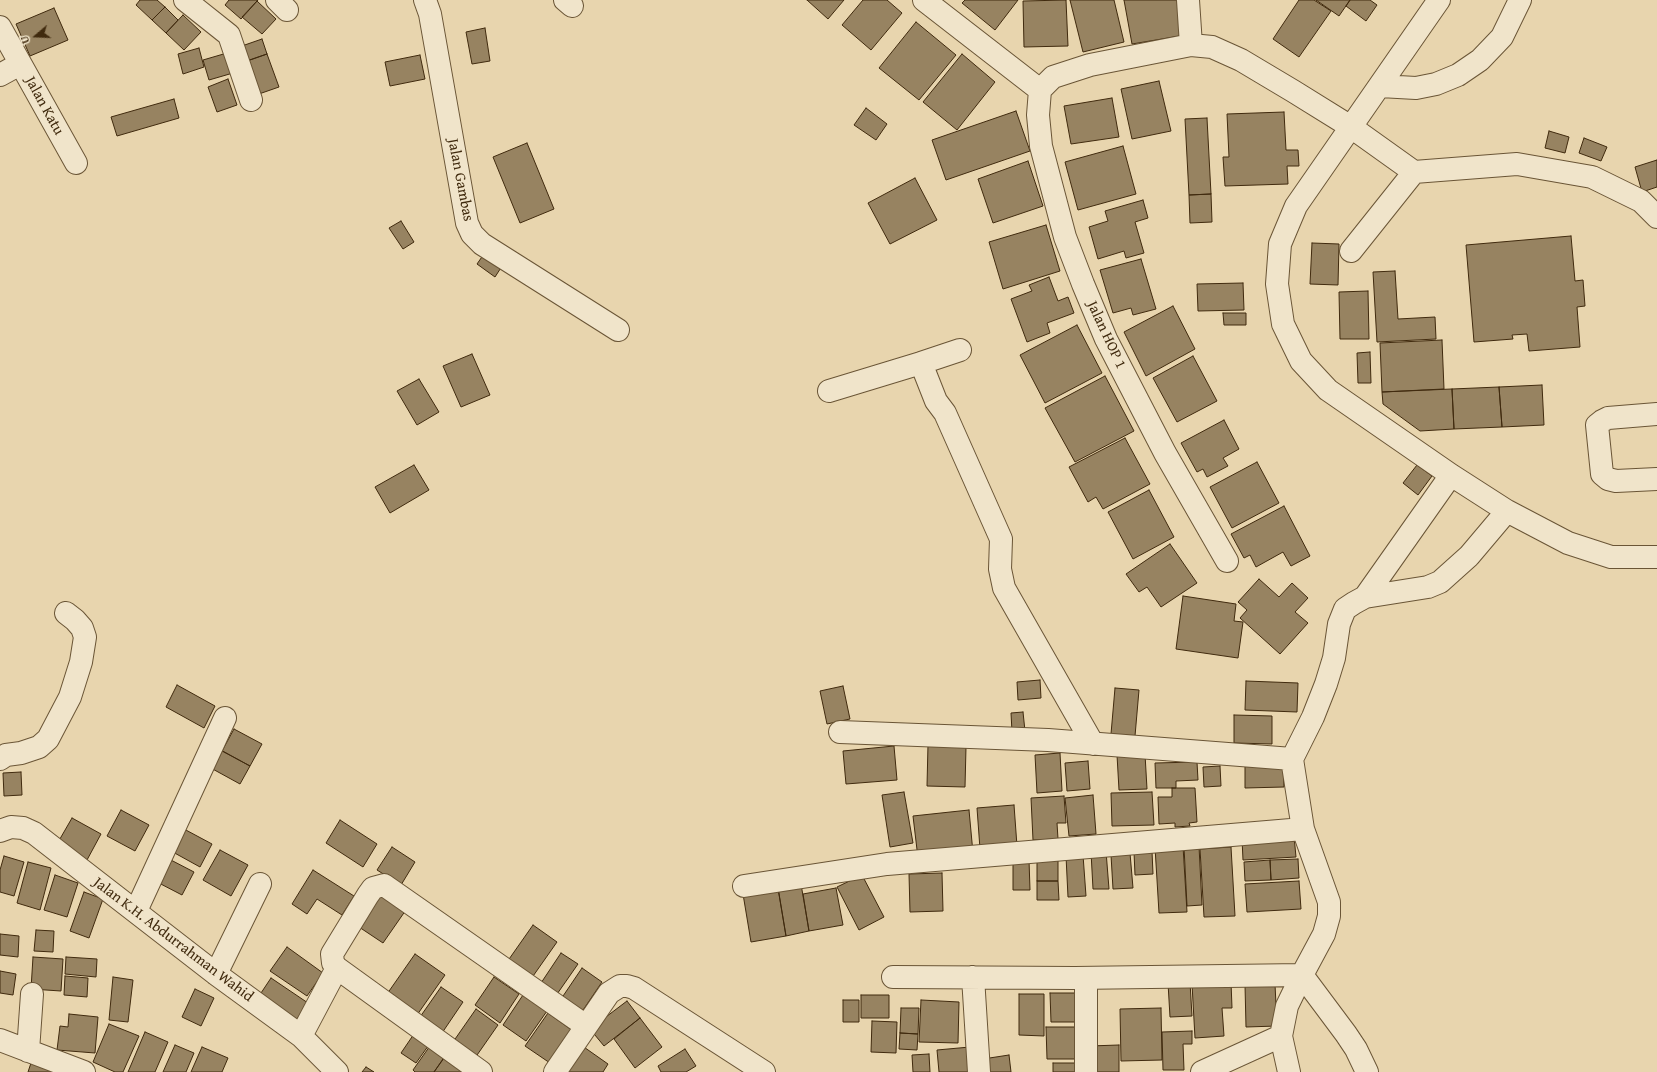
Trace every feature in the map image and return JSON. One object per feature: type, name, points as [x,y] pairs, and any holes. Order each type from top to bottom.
[{"type":"street","points":[[185,0],[229,35],[250,100]]},
{"type":"street","name":"Jalan Gambas","points":[[425,0],[430,14],[466,223],[472,234],[482,244],[618,330]]},
{"type":"street","points":[[924,0],[1040,90],[1053,77],[1090,65],[1191,45],[1212,47],[1241,60],[1351,127],[1414,172],[1517,164],[1592,177],[1641,201],[1657,217]]},
{"type":"street","points":[[1188,0],[1191,45]]},
{"type":"street","points":[[1439,0],[1296,206],[1280,244],[1277,284],[1283,324],[1301,361],[1328,390],[1451,475],[1507,511],[1568,543],[1611,557],[1657,557]]},
{"type":"street","points":[[1380,86],[1416,88],[1436,84],[1458,75],[1480,60],[1502,38],[1520,0]]},
{"type":"street","name":"Jalan Katu","points":[[0,27],[76,163]]},
{"type":"street","points":[[0,75],[20,64]]},
{"type":"street","name":"Jalan HOP 1","points":[[1040,90],[1038,115],[1041,146],[1065,237],[1083,284],[1106,339],[1166,453],[1227,560]]},
{"type":"street","points":[[1351,252],[1414,172]]},
{"type":"street","points":[[829,391],[960,350]]},
{"type":"street","points":[[921,363],[936,401],[945,413],[1001,538],[1002,548],[1000,569],[1004,588],[1093,744]]},
{"type":"street","points":[[1657,414],[1608,418],[1597,425],[1602,474],[1608,479],[1616,481],[1657,479]]},
{"type":"street","points":[[1365,597],[1451,475]]},
{"type":"street","points":[[1289,1072],[1281,1036],[1287,1006],[1324,934],[1329,916],[1329,902],[1303,829],[1292,759],[1313,717],[1326,684],[1334,658],[1339,624],[1345,610],[1365,597],[1422,588],[1440,582],[1469,556],[1507,511]]},
{"type":"street","points":[[0,759],[6,755],[39,748],[48,739],[70,696],[81,662],[85,637],[82,628],[66,613]]},
{"type":"street","points":[[136,911],[225,718]]},
{"type":"street","points":[[840,732],[1048,740],[1292,759]]},
{"type":"street","name":"Jalan K.H. Abdurrahman Wahid","points":[[0,828],[24,828],[34,833],[216,974],[301,1036],[337,1072]]},
{"type":"street","points":[[744,886],[887,864],[1303,829]]},
{"type":"street","points":[[216,974],[260,884]]},
{"type":"street","points":[[481,1072],[337,968],[333,963],[332,954],[373,888],[384,885],[586,1026]]},
{"type":"street","points":[[301,1036],[337,968]]},
{"type":"street","points":[[893,977],[1086,978],[1302,975]]},
{"type":"street","points":[[1302,975],[1346,1034],[1356,1049],[1367,1072]]},
{"type":"street","points":[[973,977],[978,1072]]},
{"type":"street","points":[[1086,978],[1086,1072]]},
{"type":"street","points":[[555,1072],[609,993],[620,986],[634,988],[764,1072]]},
{"type":"street","points":[[28,1051],[32,994]]},
{"type":"street","points":[[1202,1072],[1281,1036]]},
{"type":"street","points":[[0,1040],[84,1072]]},
{"type":"building","points":[[140,0],[157,0],[165,7],[152,20],[136,5]]},
{"type":"building","points":[[229,0],[258,0],[241,19],[225,5]]},
{"type":"building","points":[[807,0],[844,0],[828,19]]},
{"type":"building","points":[[863,0],[887,0],[902,13],[871,50],[842,25]]},
{"type":"building","points":[[965,0],[1018,0],[995,30],[962,3]]},
{"type":"building","points":[[1066,0],[1068,46],[1024,47],[1023,1]]},
{"type":"building","points":[[1070,0],[1114,0],[1124,42],[1083,52]]},
{"type":"building","points":[[1124,0],[1180,0],[1186,35],[1132,44]]},
{"type":"building","points":[[1299,0],[1314,0],[1331,11],[1299,57],[1273,39]]},
{"type":"building","points":[[1316,0],[1350,0],[1339,16]]},
{"type":"building","points":[[1350,0],[1370,0],[1377,5],[1366,21],[1346,6]]},
{"type":"building","points":[[257,1],[276,19],[262,34],[242,17]]},
{"type":"building","points":[[165,7],[178,20],[166,33],[152,20]]},
{"type":"building","points":[[54,8],[68,40],[30,56],[16,24]]},
{"type":"building","points":[[183,15],[201,32],[184,50],[166,33]]},
{"type":"building","points":[[916,22],[956,55],[919,100],[879,68]]},
{"type":"building","points":[[485,28],[490,61],[472,64],[466,32]]},
{"type":"building","points":[[262,39],[267,54],[244,62],[239,47]]},
{"type":"building","points":[[199,48],[204,67],[183,74],[178,54]]},
{"type":"building","points":[[227,53],[233,73],[209,80],[203,60]]},
{"type":"building","points":[[267,54],[279,87],[256,95],[244,62]]},
{"type":"building","points":[[962,54],[995,82],[957,130],[923,102]]},
{"type":"building","points":[[420,55],[425,79],[390,86],[385,62]]},
{"type":"building","points":[[228,79],[237,105],[217,112],[208,87]]},
{"type":"building","points":[[1159,81],[1171,131],[1132,139],[1121,89]]},
{"type":"building","points":[[1112,98],[1119,137],[1071,144],[1064,106]]},
{"type":"building","points":[[174,99],[179,118],[117,136],[111,117]]},
{"type":"building","points":[[866,108],[887,124],[876,140],[854,125]]},
{"type":"building","points":[[1016,111],[1030,151],[946,180],[932,140]]},
{"type":"building","points":[[1284,112],[1286,150],[1298,150],[1299,166],[1287,166],[1288,184],[1225,186],[1223,157],[1229,157],[1227,114]]},
{"type":"building","points":[[1207,118],[1211,194],[1189,195],[1185,119]]},
{"type":"building","points":[[1549,131],[1569,137],[1565,153],[1545,148]]},
{"type":"building","points":[[1584,138],[1607,147],[1601,161],[1579,153]]},
{"type":"building","points":[[527,143],[554,209],[520,223],[493,157]]},
{"type":"building","points":[[1123,146],[1136,194],[1078,210],[1065,162]]},
{"type":"building","points":[[1657,160],[1657,187],[1642,192],[1635,167]]},
{"type":"building","points":[[1028,161],[1043,206],[993,223],[978,179]]},
{"type":"building","points":[[915,178],[937,220],[890,244],[868,203]]},
{"type":"building","points":[[1211,194],[1212,222],[1190,223],[1189,195]]},
{"type":"building","points":[[1143,200],[1148,218],[1135,222],[1144,253],[1126,258],[1124,251],[1098,259],[1089,227],[1108,221],[1105,211]]},
{"type":"building","points":[[401,221],[414,242],[403,249],[389,228]]},
{"type":"building","points":[[1046,225],[1060,271],[1003,289],[989,242]]},
{"type":"building","points":[[1571,236],[1575,281],[1583,280],[1585,306],[1577,307],[1580,347],[1529,351],[1527,334],[1512,335],[1513,339],[1474,342],[1466,245]]},
{"type":"building","points":[[1312,243],[1339,244],[1338,285],[1310,284]]},
{"type":"building","points":[[486,251],[504,263],[495,277],[477,264]]},
{"type":"building","points":[[1141,259],[1156,309],[1133,315],[1131,308],[1113,313],[1100,270]]},
{"type":"building","points":[[1395,271],[1398,319],[1435,317],[1436,339],[1377,342],[1373,272]]},
{"type":"building","points":[[1049,277],[1058,301],[1068,297],[1074,313],[1047,323],[1050,333],[1027,342],[1011,299],[1032,291],[1029,285]]},
{"type":"building","points":[[1243,283],[1244,310],[1198,311],[1197,284]]},
{"type":"building","points":[[1368,291],[1369,339],[1340,339],[1339,292]]},
{"type":"building","points":[[1173,306],[1195,349],[1146,376],[1124,332]]},
{"type":"building","points":[[1223,313],[1246,313],[1246,325],[1224,325]]},
{"type":"building","points":[[1077,325],[1102,373],[1045,403],[1020,355]]},
{"type":"building","points":[[1442,340],[1444,389],[1382,392],[1380,343]]},
{"type":"building","points":[[1370,352],[1371,383],[1358,383],[1357,353]]},
{"type":"building","points":[[472,354],[490,395],[461,407],[443,366]]},
{"type":"building","points":[[1193,356],[1217,401],[1177,422],[1153,378]]},
{"type":"building","points":[[1105,376],[1134,431],[1075,462],[1045,408]]},
{"type":"building","points":[[419,379],[439,412],[417,425],[397,391]]},
{"type":"building","points":[[1542,385],[1544,425],[1502,427],[1499,387]]},
{"type":"building","points":[[1499,387],[1502,427],[1454,429],[1452,389]]},
{"type":"building","points":[[1452,389],[1454,429],[1420,431],[1383,404],[1382,392]]},
{"type":"building","points":[[1224,420],[1239,449],[1223,458],[1228,466],[1207,477],[1203,469],[1197,472],[1181,443]]},
{"type":"building","points":[[1125,438],[1150,484],[1103,509],[1096,497],[1088,502],[1069,467]]},
{"type":"building","points":[[1257,462],[1279,503],[1232,528],[1210,487]]},
{"type":"building","points":[[414,465],[429,490],[390,513],[375,487]]},
{"type":"building","points":[[1417,465],[1432,476],[1418,495],[1403,483]]},
{"type":"building","points":[[1149,490],[1174,537],[1133,559],[1108,512]]},
{"type":"building","points":[[1284,506],[1310,556],[1291,566],[1283,552],[1256,567],[1250,555],[1244,558],[1231,534]]},
{"type":"building","points":[[1170,544],[1197,583],[1161,607],[1147,587],[1139,592],[1126,574]]},
{"type":"building","points":[[1259,579],[1279,597],[1292,583],[1308,598],[1295,612],[1308,623],[1280,654],[1240,618],[1247,610],[1238,602]]},
{"type":"building","points":[[1183,596],[1236,604],[1234,621],[1243,622],[1238,658],[1176,649]]},
{"type":"building","points":[[1040,680],[1041,698],[1018,700],[1017,682]]},
{"type":"building","points":[[1246,681],[1298,683],[1297,712],[1245,710]]},
{"type":"building","points":[[177,685],[215,706],[204,728],[166,707]]},
{"type":"building","points":[[843,686],[850,719],[827,724],[820,691]]},
{"type":"building","points":[[1115,688],[1139,690],[1135,736],[1111,734]]},
{"type":"building","points":[[1023,712],[1025,731],[1012,732],[1011,713]]},
{"type":"building","points":[[1234,715],[1272,716],[1272,744],[1234,743]]},
{"type":"building","points":[[234,729],[262,744],[250,766],[222,751]]},
{"type":"building","points":[[928,745],[966,747],[965,787],[927,786]]},
{"type":"building","points":[[894,746],[897,780],[846,784],[843,751]]},
{"type":"building","points":[[219,749],[250,766],[240,784],[209,767]]},
{"type":"building","points":[[1060,753],[1062,791],[1037,793],[1035,755]]},
{"type":"building","points":[[1145,754],[1147,789],[1119,790],[1117,755]]},
{"type":"building","points":[[1088,761],[1090,789],[1067,791],[1065,763]]},
{"type":"building","points":[[1197,762],[1198,780],[1176,781],[1176,788],[1156,788],[1155,763]]},
{"type":"building","points":[[1245,762],[1283,762],[1284,787],[1245,788]]},
{"type":"building","points":[[1220,766],[1221,786],[1204,787],[1203,767]]},
{"type":"building","points":[[21,772],[22,795],[4,796],[3,773]]},
{"type":"building","points":[[1172,788],[1195,788],[1197,822],[1189,823],[1190,826],[1175,827],[1175,823],[1159,824],[1158,797],[1172,797]]},
{"type":"building","points":[[904,792],[913,843],[890,847],[882,795]]},
{"type":"building","points":[[1152,792],[1154,825],[1112,826],[1111,793]]},
{"type":"building","points":[[1093,795],[1096,834],[1069,836],[1065,798]]},
{"type":"building","points":[[1064,796],[1066,823],[1057,823],[1058,839],[1033,840],[1031,798]]},
{"type":"building","points":[[1014,805],[1017,846],[980,849],[977,808]]},
{"type":"building","points":[[121,810],[149,825],[135,851],[107,836]]},
{"type":"building","points":[[969,810],[973,853],[918,858],[913,816]]},
{"type":"building","points":[[72,818],[101,834],[87,860],[57,844]]},
{"type":"building","points":[[340,820],[377,844],[363,867],[326,843]]},
{"type":"building","points":[[184,829],[212,844],[200,867],[171,851]]},
{"type":"building","points":[[1294,836],[1296,857],[1243,860],[1242,839]]},
{"type":"building","points":[[1183,846],[1187,912],[1159,913],[1155,847]]},
{"type":"building","points":[[1199,846],[1202,905],[1187,906],[1184,847]]},
{"type":"building","points":[[392,847],[415,862],[401,885],[377,870]]},
{"type":"building","points":[[1231,847],[1235,916],[1204,917],[1200,849]]},
{"type":"building","points":[[220,850],[248,865],[231,896],[203,880]]},
{"type":"building","points":[[1106,851],[1109,889],[1093,889],[1091,852]]},
{"type":"building","points":[[1152,851],[1153,874],[1135,875],[1134,852]]},
{"type":"building","points":[[1130,853],[1133,888],[1113,889],[1111,855]]},
{"type":"building","points":[[1083,855],[1086,896],[1068,897],[1066,856]]},
{"type":"building","points":[[4,856],[24,862],[14,896],[0,892],[0,870]]},
{"type":"building","points":[[167,858],[194,872],[182,895],[155,881]]},
{"type":"building","points":[[1298,859],[1299,878],[1271,880],[1270,860]]},
{"type":"building","points":[[1013,860],[1029,860],[1030,890],[1013,890]]},
{"type":"building","points":[[1037,860],[1058,860],[1058,881],[1037,881]]},
{"type":"building","points":[[1270,860],[1271,880],[1245,881],[1244,862]]},
{"type":"building","points":[[28,862],[51,868],[40,910],[17,903]]},
{"type":"building","points":[[313,870],[354,896],[342,915],[317,899],[307,914],[292,904]]},
{"type":"building","points":[[942,873],[943,911],[910,912],[909,874]]},
{"type":"building","points":[[55,875],[78,883],[67,917],[44,910]]},
{"type":"building","points":[[862,875],[884,917],[859,930],[837,887]]},
{"type":"building","points":[[1037,881],[1058,881],[1059,900],[1037,900]]},
{"type":"building","points":[[1299,881],[1301,909],[1247,912],[1245,884]]},
{"type":"building","points":[[801,884],[809,931],[786,936],[778,888]]},
{"type":"building","points":[[778,888],[786,936],[751,942],[743,894]]},
{"type":"building","points":[[836,888],[843,925],[809,931],[803,894]]},
{"type":"building","points":[[381,889],[408,907],[383,943],[356,925]]},
{"type":"building","points":[[84,892],[103,899],[89,938],[70,931]]},
{"type":"building","points":[[533,925],[557,942],[531,979],[507,962]]},
{"type":"building","points":[[36,930],[54,931],[53,952],[34,951]]},
{"type":"building","points":[[0,934],[19,936],[18,957],[0,955]]},
{"type":"building","points":[[287,947],[323,973],[307,996],[270,971]]},
{"type":"building","points":[[561,953],[578,964],[555,997],[539,986]]},
{"type":"building","points":[[415,954],[445,975],[417,1015],[387,994]]},
{"type":"building","points":[[33,957],[63,959],[61,991],[31,989]]},
{"type":"building","points":[[66,957],[97,959],[96,977],[65,974]]},
{"type":"building","points":[[582,968],[602,982],[579,1016],[559,1002]]},
{"type":"building","points":[[0,971],[16,974],[13,995],[0,993]]},
{"type":"building","points":[[65,976],[88,978],[87,997],[64,995]]},
{"type":"building","points":[[113,977],[133,980],[128,1022],[109,1020]]},
{"type":"building","points":[[494,977],[519,994],[500,1023],[475,1005]]},
{"type":"building","points":[[271,978],[308,1003],[293,1025],[257,999]]},
{"type":"building","points":[[1190,982],[1192,1016],[1170,1017],[1168,983]]},
{"type":"building","points":[[1231,982],[1232,1008],[1222,1008],[1224,1036],[1195,1038],[1192,984]]},
{"type":"building","points":[[1275,984],[1277,1026],[1246,1027],[1245,985]]},
{"type":"building","points":[[441,987],[463,1002],[442,1033],[420,1017]]},
{"type":"building","points":[[195,989],[214,998],[201,1026],[182,1017]]},
{"type":"building","points":[[1050,993],[1079,993],[1079,1022],[1051,1022]]},
{"type":"building","points":[[1019,994],[1044,994],[1044,1036],[1019,1035]]},
{"type":"building","points":[[523,995],[547,1011],[526,1041],[503,1025]]},
{"type":"building","points":[[861,995],[889,995],[889,1018],[861,1018]]},
{"type":"building","points":[[843,1000],[859,1000],[859,1022],[843,1022]]},
{"type":"building","points":[[921,1000],[959,1002],[958,1043],[919,1042]]},
{"type":"building","points":[[627,1001],[640,1018],[604,1046],[590,1029]]},
{"type":"building","points":[[901,1008],[919,1008],[918,1034],[900,1033]]},
{"type":"building","points":[[1161,1008],[1162,1060],[1121,1061],[1120,1009]]},
{"type":"building","points":[[476,1009],[498,1025],[475,1058],[453,1042]]},
{"type":"building","points":[[548,1013],[573,1031],[550,1063],[525,1046]]},
{"type":"building","points":[[69,1014],[98,1017],[95,1053],[57,1050],[60,1026],[68,1027]]},
{"type":"building","points":[[640,1018],[662,1047],[635,1068],[614,1039]]},
{"type":"building","points":[[872,1021],[897,1022],[896,1053],[871,1052]]},
{"type":"building","points":[[109,1024],[139,1036],[123,1072],[115,1072],[93,1062]]},
{"type":"building","points":[[1046,1027],[1081,1027],[1081,1059],[1047,1059]]},
{"type":"building","points":[[416,1031],[431,1042],[416,1063],[401,1053]]},
{"type":"building","points":[[1192,1031],[1192,1044],[1183,1044],[1184,1070],[1163,1070],[1162,1032]]},
{"type":"building","points":[[145,1032],[168,1042],[155,1072],[128,1072]]},
{"type":"building","points":[[900,1033],[918,1034],[917,1050],[899,1049]]},
{"type":"building","points":[[432,1043],[447,1053],[434,1072],[415,1072],[413,1070]]},
{"type":"building","points":[[175,1045],[194,1053],[186,1072],[163,1072]]},
{"type":"building","points":[[581,1045],[608,1064],[603,1072],[561,1072]]},
{"type":"building","points":[[1119,1045],[1119,1072],[1090,1072],[1089,1046]]},
{"type":"building","points":[[202,1047],[228,1058],[222,1072],[191,1072]]},
{"type":"building","points":[[970,1047],[972,1072],[939,1072],[937,1050]]},
{"type":"building","points":[[685,1049],[696,1066],[686,1072],[661,1072],[658,1066]]},
{"type":"building","points":[[447,1054],[472,1072],[434,1072]]},
{"type":"building","points":[[929,1054],[930,1072],[913,1072],[912,1055]]},
{"type":"building","points":[[1009,1055],[1011,1072],[985,1072],[983,1059]]},
{"type":"building","points":[[33,1057],[56,1072],[28,1072]]},
{"type":"building","points":[[1053,1063],[1080,1063],[1080,1072],[1053,1072]]},
{"type":"building","points":[[366,1067],[374,1072],[362,1072]]}]
